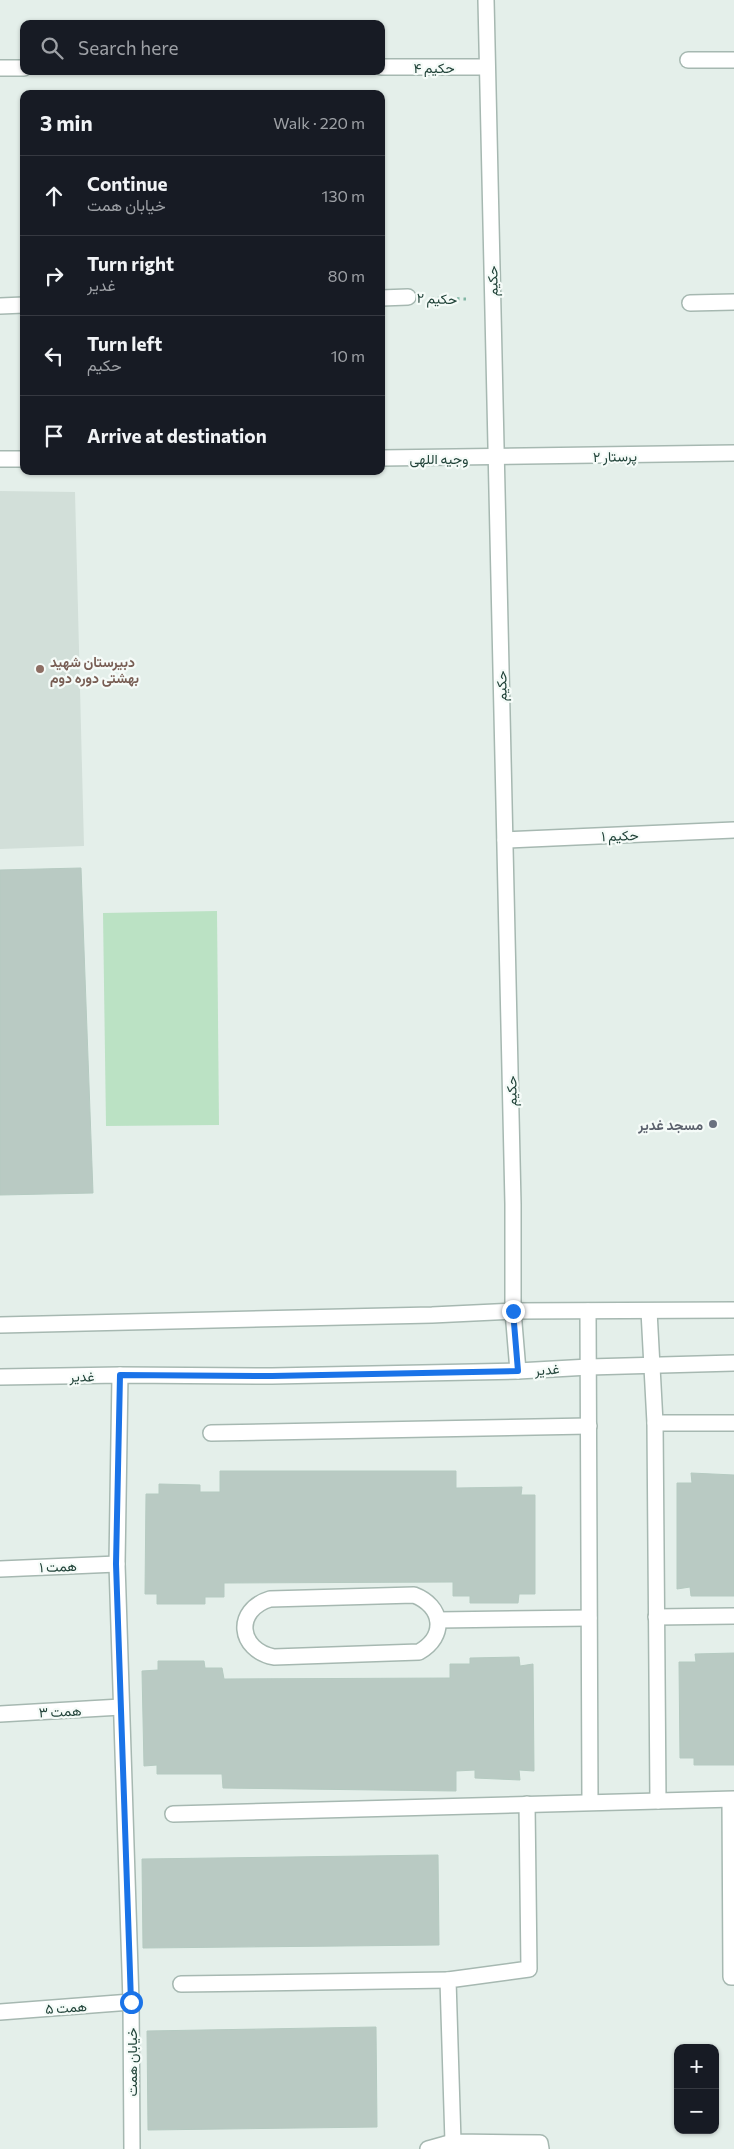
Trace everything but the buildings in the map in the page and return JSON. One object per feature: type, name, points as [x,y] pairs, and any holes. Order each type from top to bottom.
[{"type":"street","name":"حکیم","points":[[486,0],[513,1204],[513,1311],[518,1371]]},
{"type":"street","points":[[688,60],[734,60]]},
{"type":"street","name":"حکیم ۴","points":[[385,67],[487,67]]},
{"type":"street","points":[[0,68],[20,68]]},
{"type":"street","name":"حکیم ۲","points":[[385,298],[408,297]]},
{"type":"street","points":[[690,303],[734,302]]},
{"type":"street","points":[[0,306],[20,305]]},
{"type":"street","name":"پرستار ۲","points":[[496,458],[734,453]]},
{"type":"street","name":"وجیه اللهی","points":[[385,458],[496,458]]},
{"type":"street","points":[[0,459],[20,459]]},
{"type":"street","name":"حکیم ۱","points":[[505,840],[734,830]]},
{"type":"street","points":[[0,1325],[432,1315],[513,1311],[734,1310]]},
{"type":"street","points":[[588,1311],[590,1802]]},
{"type":"street","points":[[649,1311],[655,1423],[658,1801]]},
{"type":"street","name":"غدیر","points":[[0,1377],[120,1375],[272,1376],[518,1371],[734,1363]]},
{"type":"street","name":"خیابان همت","points":[[120,1375],[116,1564],[131,2002],[132,2149]]},
{"type":"street","points":[[655,1423],[734,1423]]},
{"type":"street","points":[[211,1433],[589,1426]]},
{"type":"street","name":"همت ۱","points":[[0,1569],[116,1564]]},
{"type":"street","points":[[414,1596],[430,1604],[438,1620],[438,1630],[434,1639],[428,1647],[419,1652],[274,1657],[264,1655],[256,1650],[249,1643],[245,1633],[245,1623],[248,1614],[254,1607],[270,1599],[414,1596]]},
{"type":"street","points":[[656,1617],[734,1616]]},
{"type":"street","points":[[438,1620],[589,1618]]},
{"type":"street","name":"همت ۳","points":[[0,1714],[121,1707]]},
{"type":"street","points":[[173,1814],[590,1802],[732,1800],[731,1977],[734,1977]]},
{"type":"street","points":[[181,1984],[448,1980],[529,1969],[528,1804]]},
{"type":"street","points":[[448,1980],[453,2142]]},
{"type":"street","name":"همت ۵","points":[[0,2012],[131,2002]]},
{"type":"street","points":[[428,2149],[453,2142],[540,2143],[540,2149]]},
{"type":"path","name":"حکیم ۲","points":[[408,297],[493,300]]},
{"type":"shaded area","name":"دبیرستان شهید بهشتی دوره دوم","points":[[0,491],[75,492],[84,846],[0,849]]},
{"type":"green space","points":[[217,911],[219,1125],[106,1126],[103,913]]},
{"type":"place","name":"دبیرستان شهید بهشتی دوره دوم","points":[[40,669]]},
{"type":"place","name":"مسجد غدیر","points":[[713,1124]]},
{"type":"route","points":[[131,2002],[116,1564],[120,1375],[272,1376],[518,1371],[513,1311]]}]
